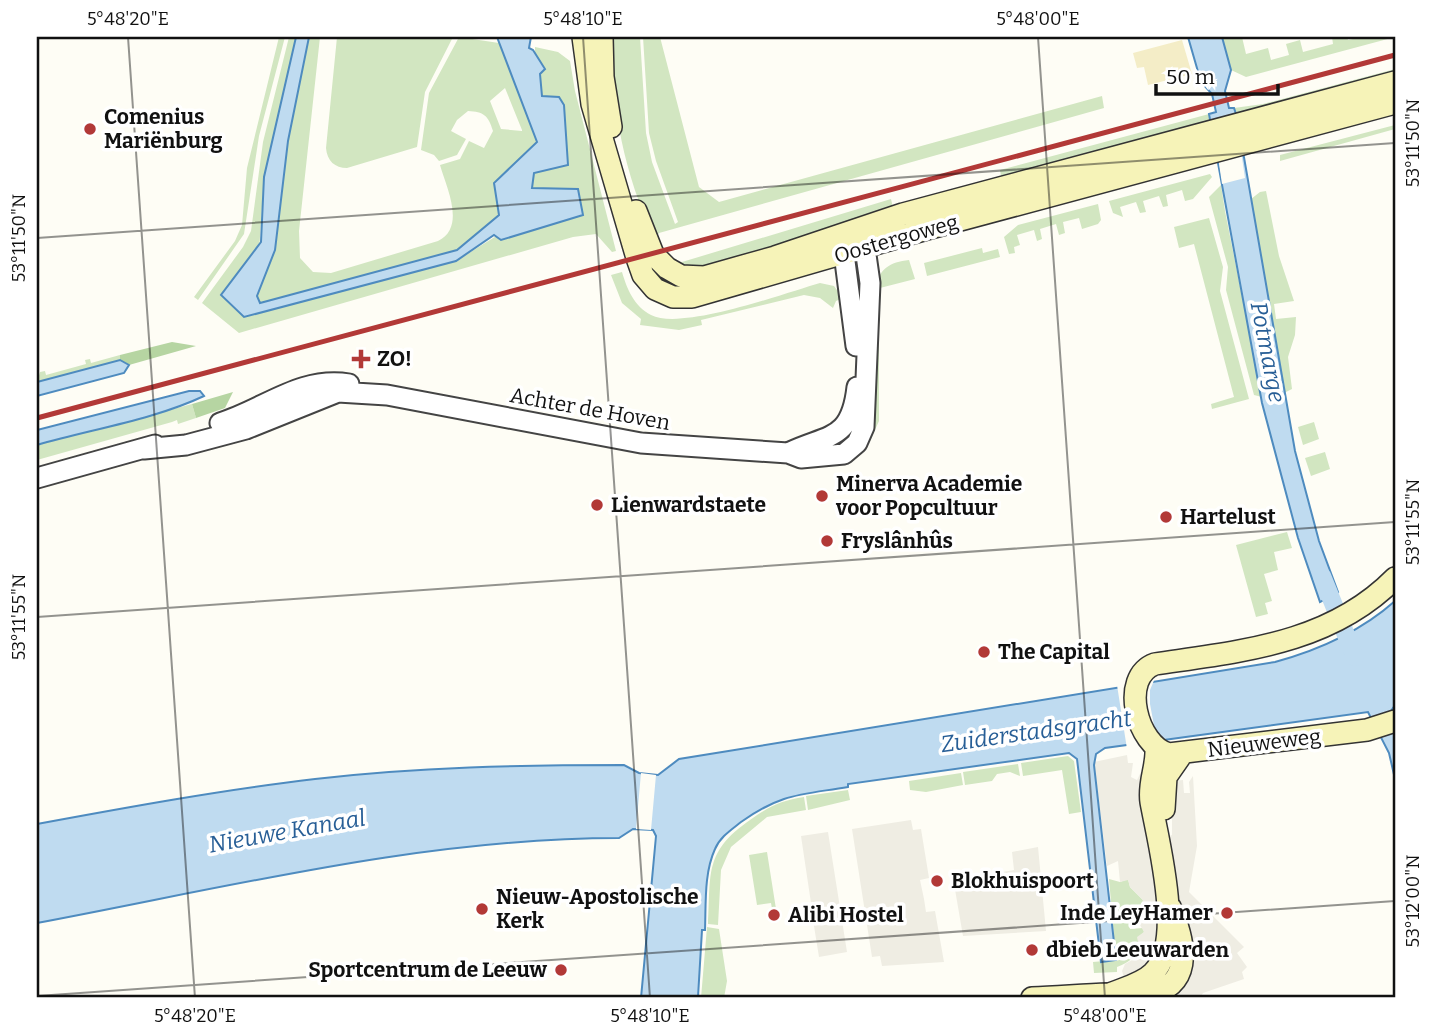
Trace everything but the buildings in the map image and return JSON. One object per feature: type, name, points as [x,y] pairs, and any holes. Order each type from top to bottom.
[{"type":"main road","name":"Oostergoweg","points":[[583,37],[587,82],[608,162],[643,275],[655,289],[673,297],[692,297],[853,240]]},
{"type":"main road","name":"Oostergoweg","points":[[602,37],[603,77],[618,156],[653,254],[667,268],[681,276],[704,277],[775,257],[853,240],[1215,141],[1395,103]]},
{"type":"main road","name":"Oostergoweg","points":[[1239,135],[1395,82]]},
{"type":"main road","points":[[1032,998],[1110,994],[1150,986],[1164,956],[1169,905],[1160,836],[1150,794],[1156,749],[1141,726],[1135,687],[1138,676],[1155,664],[1273,646],[1339,620],[1395,578]]},
{"type":"main road","name":"Nieuweweg","points":[[1156,749],[1169,754],[1182,754],[1373,729],[1395,721]]},
{"type":"main road","points":[[1160,836],[1166,777],[1182,754]]},
{"type":"street","name":"Achter de Hoven","points":[[37,478],[144,449],[186,445],[246,429],[279,407],[338,391],[387,395],[641,443],[788,453],[819,443],[836,433],[855,402],[853,240]]},
{"type":"green space","points":[[279,37],[285,37],[259,136],[244,234],[198,300],[194,297],[235,241],[242,225],[247,168]]},
{"type":"green space","points":[[289,37],[296,37],[264,177],[255,311],[267,311],[456,261],[498,235],[537,163],[542,96],[540,74],[545,70],[535,55],[535,47],[558,52],[570,61],[575,91],[616,251],[612,252],[596,234],[573,237],[239,333],[202,303],[243,247],[251,231],[263,142]]},
{"type":"green space","points":[[309,37],[320,37],[299,231],[300,258],[313,272],[331,273],[438,241],[451,227],[452,207],[440,165],[460,159],[469,141],[484,148],[493,131],[485,115],[468,111],[457,120],[451,131],[466,139],[457,155],[439,161],[434,155],[421,150],[429,93],[459,37],[499,43],[537,142],[494,183],[499,215],[457,250],[260,303],[257,296],[275,250],[288,141]],"holes":[[[505,88],[522,131],[501,129],[490,101]]]},
{"type":"green space","points":[[337,37],[453,37],[425,92],[417,147],[347,168],[335,165],[330,160],[326,148]]},
{"type":"green space","points":[[608,37],[640,37],[646,133],[652,162],[675,224],[678,222],[649,133],[643,37],[660,37],[699,187],[719,202],[1102,96],[1104,108],[659,233],[655,241],[627,165],[617,117]]},
{"type":"green space","points":[[1222,37],[1242,37],[1246,54],[1268,48],[1271,60],[1289,55],[1286,44],[1300,40],[1303,52],[1333,44],[1332,37],[1347,37],[1348,40],[1395,37],[1246,77],[1231,70]]},
{"type":"green space","points":[[1395,69],[1395,78],[1237,117],[1234,108],[1263,104]]},
{"type":"green space","points":[[1209,114],[1211,123],[1032,175],[1001,176],[1000,170]]},
{"type":"green space","points":[[1395,125],[1395,129],[1280,161],[1280,155]]},
{"type":"green space","points":[[1210,174],[1212,177],[1193,199],[1185,201],[1182,190],[1166,195],[1168,206],[1163,207],[1159,196],[1143,201],[1146,212],[1140,213],[1136,202],[1120,207],[1123,217],[1113,213],[1109,201]]},
{"type":"green space","points":[[1221,185],[1262,397],[1254,395],[1226,290],[1228,267],[1209,197]]},
{"type":"green space","points":[[1266,191],[1279,256],[1294,301],[1274,304],[1276,319],[1296,317],[1295,335],[1288,357],[1292,389],[1284,393],[1251,199]]},
{"type":"green space","points":[[891,199],[894,212],[688,271],[671,260],[682,262]]},
{"type":"green space","points":[[1098,204],[1101,220],[1098,224],[1082,229],[1079,218],[1063,222],[1065,233],[1059,235],[1056,224],[1040,229],[1042,239],[1037,241],[1034,230],[1017,235],[1020,245],[1014,247],[1015,253],[1009,254],[1004,237],[1018,225]]},
{"type":"green space","points":[[1209,218],[1223,267],[1220,291],[1249,399],[1212,409],[1211,404],[1234,397],[1194,244],[1179,248],[1174,227]]},
{"type":"green space","points":[[982,248],[983,253],[998,249],[1000,257],[927,276],[924,263]]},
{"type":"green space","points":[[909,260],[915,279],[876,289],[879,276],[886,268]]},
{"type":"green space","points":[[622,272],[629,291],[640,307],[651,315],[666,319],[709,315],[820,283],[834,286],[843,298],[836,301],[833,308],[820,298],[804,295],[701,320],[702,325],[679,330],[640,325],[641,319],[622,303],[611,275]]},
{"type":"green space","points":[[879,302],[879,421],[869,443],[868,441]]},
{"type":"green space","points":[[172,342],[196,346],[129,365],[120,360],[120,355]]},
{"type":"green space","points":[[120,355],[120,360],[37,382],[40,372],[45,371],[46,375],[86,364],[85,360],[90,359],[91,363]]},
{"type":"green space","points":[[233,392],[225,408],[196,418],[192,404]]},
{"type":"green space","points":[[192,404],[196,418],[178,424],[177,420],[37,460],[37,445]]},
{"type":"green space","points":[[1314,422],[1319,439],[1303,445],[1298,427]]},
{"type":"green space","points":[[1325,452],[1330,469],[1311,476],[1305,458]]},
{"type":"green space","points":[[1287,532],[1292,548],[1274,552],[1278,570],[1264,574],[1272,601],[1265,603],[1268,614],[1256,617],[1236,545]]},
{"type":"green space","points":[[1068,756],[1074,761],[1081,812],[1069,814],[1062,770],[1023,776],[1021,763]]},
{"type":"green space","points":[[1018,764],[1020,776],[1010,772],[997,774],[992,781],[965,785],[963,772]]},
{"type":"green space","points":[[961,773],[963,785],[926,792],[910,790],[909,781]]},
{"type":"green space","points":[[848,790],[850,800],[808,810],[806,796]]},
{"type":"green space","points":[[804,797],[806,810],[767,817],[731,847],[721,870],[718,925],[708,924],[710,877],[717,854],[724,843],[763,811],[782,802]]},
{"type":"green space","points":[[767,852],[776,909],[772,909],[771,903],[757,905],[749,855]]},
{"type":"green space","points":[[1109,879],[1120,882],[1128,879],[1130,887],[1143,900],[1139,918],[1128,918],[1130,929],[1143,928],[1144,932],[1138,940],[1136,954],[1117,967],[1117,972],[1094,973],[1093,962],[1116,960]]},
{"type":"green space","points":[[707,927],[719,929],[727,981],[724,998],[701,998]]},
{"type":"sand","points":[[1182,40],[1192,74],[1148,85],[1144,67],[1137,68],[1133,53]]},
{"type":"shaded area","points":[[1127,755],[1128,763],[1133,763],[1131,777],[1137,780],[1141,772],[1145,774],[1161,929],[1148,968],[1124,978],[1122,971],[1125,964],[1132,960],[1139,947],[1137,937],[1144,932],[1136,918],[1139,918],[1138,911],[1143,900],[1130,887],[1128,880],[1120,882],[1118,861],[1107,866],[1094,762]]},
{"type":"shaded area","points":[[1193,776],[1197,846],[1189,892],[1244,947],[1237,953],[1247,967],[1242,972],[1244,979],[1203,993],[1200,998],[1156,998],[1167,994],[1179,907],[1169,836],[1172,835],[1172,781],[1183,780],[1184,793],[1190,793],[1189,782]]},
{"type":"shaded area","points":[[911,820],[913,830],[921,829],[929,878],[920,880],[926,912],[935,911],[944,962],[882,966],[880,956],[872,957],[852,829]]},
{"type":"shaded area","points":[[828,832],[847,952],[819,957],[813,920],[818,919],[816,903],[811,903],[801,836]]},
{"type":"shaded area","points":[[1038,847],[1046,931],[963,936],[952,872],[960,870],[962,879],[1014,870],[1012,852]]},
{"type":"water","points":[[296,37],[309,37],[288,141],[275,250],[257,296],[260,303],[457,250],[499,215],[494,183],[537,142],[497,37],[531,37],[529,48],[545,69],[540,74],[542,96],[559,97],[564,105],[568,165],[534,173],[532,188],[578,189],[583,215],[501,240],[494,235],[456,261],[244,317],[221,295],[261,242],[264,177]]},
{"type":"water","points":[[1188,37],[1222,37],[1231,70],[1225,91],[1229,108],[1234,108],[1237,117],[1295,451],[1319,541],[1338,592],[1320,602],[1298,538],[1262,403],[1209,114],[1216,112],[1212,94],[1201,82]]},
{"type":"water","points":[[120,360],[129,365],[124,373],[37,396],[37,382]]},
{"type":"water","points":[[189,391],[200,391],[204,396],[143,418],[37,445],[37,430]]},
{"type":"water","points":[[1395,601],[1395,705],[1391,711],[1395,725],[1395,779],[1389,753],[1368,712],[1105,748],[1096,754],[1094,765],[1116,960],[1101,962],[1077,759],[1069,753],[848,784],[848,787],[780,800],[755,812],[726,834],[711,858],[706,888],[705,930],[702,930],[698,997],[702,998],[641,998],[656,836],[653,830],[633,829],[619,838],[546,840],[399,855],[254,880],[37,923],[37,824],[245,788],[392,772],[508,766],[624,765],[639,773],[658,775],[679,759],[1275,662],[1338,639],[1368,622]]},
{"type":"pier","points":[[1236,117],[1245,178],[1222,184],[1213,123]]},
{"type":"pier","points":[[1155,678],[1150,690],[1150,704],[1155,731],[1165,744],[1127,749],[1117,685]]},
{"type":"pier","points":[[641,773],[656,775],[651,830],[636,829]]},
{"type":"waterway","name":"Potmarge","points":[[1322,576],[1355,657]]},
{"type":"railway","points":[[37,418],[1395,55]]},
{"type":"place","name":"Comenius Mariënburg","points":[[90,129]]},
{"type":"place","name":"ZO!","points":[[361,359]]},
{"type":"place","name":"Minerva Academie voor Popcultuur","points":[[822,496]]},
{"type":"place","name":"Lienwardstaete","points":[[597,505]]},
{"type":"place","name":"Hartelust","points":[[1166,517]]},
{"type":"place","name":"Fryslânhûs","points":[[827,541]]},
{"type":"place","name":"The Capital","points":[[984,652]]},
{"type":"place","name":"Blokhuispoort","points":[[937,881]]},
{"type":"place","name":"Nieuw-Apostolische Kerk","points":[[482,909]]},
{"type":"place","name":"Inde LeyHamer","points":[[1227,913]]},
{"type":"place","name":"Alibi Hostel","points":[[774,915]]},
{"type":"place","name":"dbieb Leeuwarden","points":[[1032,950]]},
{"type":"place","name":"Sportcentrum de Leeuw","points":[[561,970]]},
{"type":"water label","name":"Zuiderstadsgracht","points":[[1036,731]]},
{"type":"water label","name":"Nieuwe Kanaal","points":[[287,831]]}]
